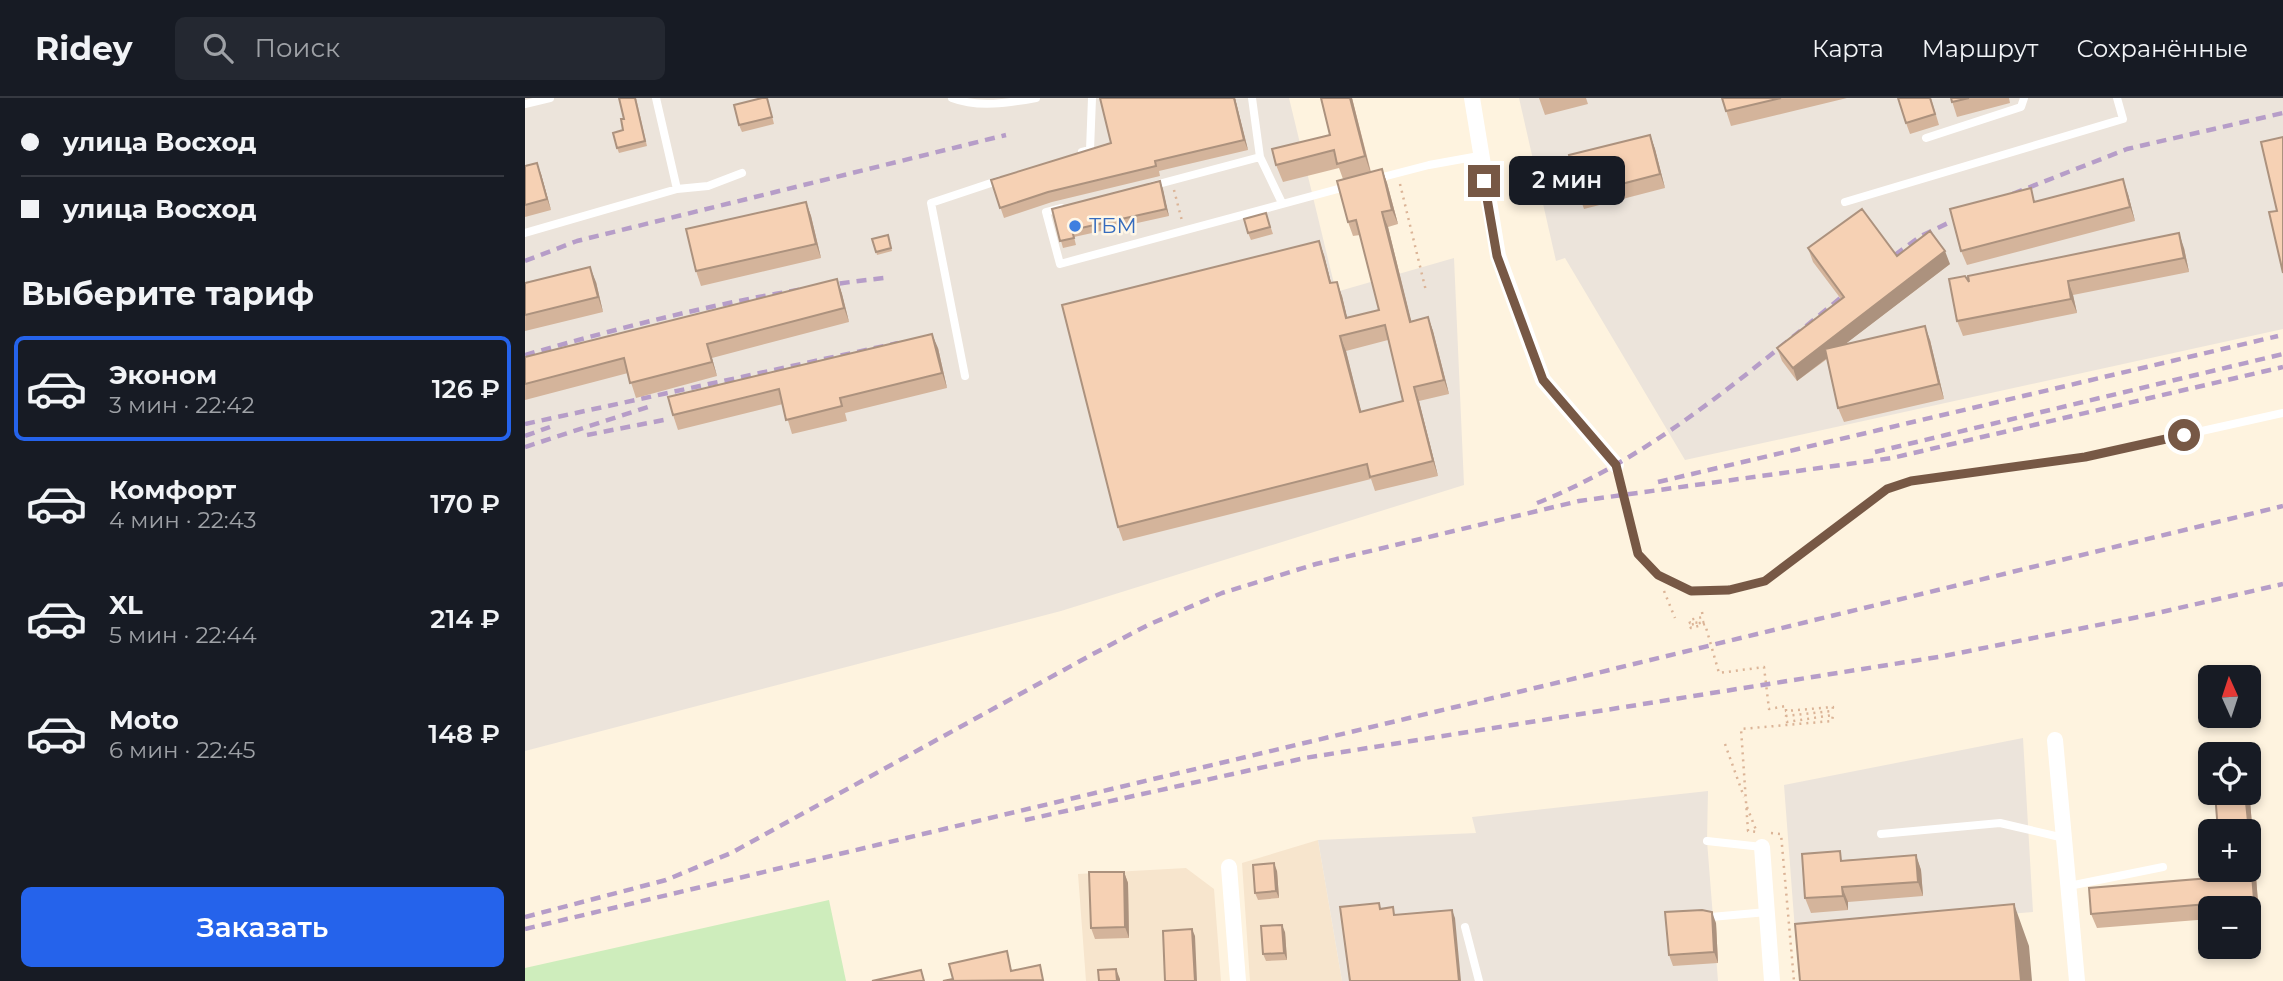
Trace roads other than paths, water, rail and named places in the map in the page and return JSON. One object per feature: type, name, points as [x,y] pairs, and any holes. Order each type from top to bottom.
[{"type":"street","points":[[1472,98],[1479,156],[1497,256],[1543,380],[1616,465]]},
{"type":"street","points":[[2055,740],[2077,981]]},
{"type":"street","points":[[1762,847],[1772,981]]},
{"type":"street","points":[[1229,867],[1238,981]]},
{"type":"lane","points":[[525,104],[550,98]]},
{"type":"lane","points":[[656,98],[677,188]]},
{"type":"lane","points":[[952,98],[963,102],[1003,103],[1036,98]]},
{"type":"lane","points":[[1078,154],[1090,149],[1092,98]]},
{"type":"lane","points":[[1252,98],[1260,157],[1282,203]]},
{"type":"lane","points":[[1926,138],[2021,107],[2024,98]]},
{"type":"lane","points":[[1845,202],[2123,119],[2117,98]]},
{"type":"lane","points":[[1071,206],[1046,212],[1060,264],[1282,203],[1479,156]]},
{"type":"lane","points":[[1147,187],[1260,157]]},
{"type":"lane","points":[[525,233],[677,188],[708,186],[742,173]]},
{"type":"lane","points":[[965,376],[931,203],[1005,178]]},
{"type":"lane","points":[[1616,465],[1638,554],[1658,575],[1691,591],[1729,590],[1765,581],[1887,489],[1911,481],[2085,457],[2283,413]]},
{"type":"lane","points":[[1881,834],[2000,823],[2064,838]]},
{"type":"lane","points":[[1707,841],[1762,847]]},
{"type":"lane","points":[[2069,886],[2163,867]]},
{"type":"lane","points":[[1711,917],[1767,912]]},
{"type":"lane","points":[[1465,927],[1479,981]]},
{"type":"railway","points":[[1997,200],[2127,149],[2283,113]]},
{"type":"railway","points":[[525,261],[577,241],[1006,135]]},
{"type":"railway","points":[[1881,265],[1921,236],[1971,212]]},
{"type":"railway","points":[[525,355],[614,330],[748,299],[884,278]]},
{"type":"railway","points":[[1537,503],[1623,461],[1664,435],[1742,378],[1854,287]]},
{"type":"railway","points":[[1658,482],[2278,336]]},
{"type":"railway","points":[[525,424],[898,343]]},
{"type":"railway","points":[[1875,452],[2283,354]]},
{"type":"railway","points":[[525,917],[666,880],[731,853],[1091,655],[1148,625],[1222,593],[1316,564],[1579,501],[1892,458],[2283,367]]},
{"type":"railway","points":[[525,447],[648,407]]},
{"type":"railway","points":[[587,435],[669,419]]},
{"type":"railway","points":[[525,436],[550,427]]},
{"type":"railway","points":[[525,929],[2283,506]]},
{"type":"railway","points":[[1025,820],[1305,758],[1944,656],[2153,614],[2283,584]]},
{"type":"place","name":"ТБМ","points":[[1075,226]]}]
